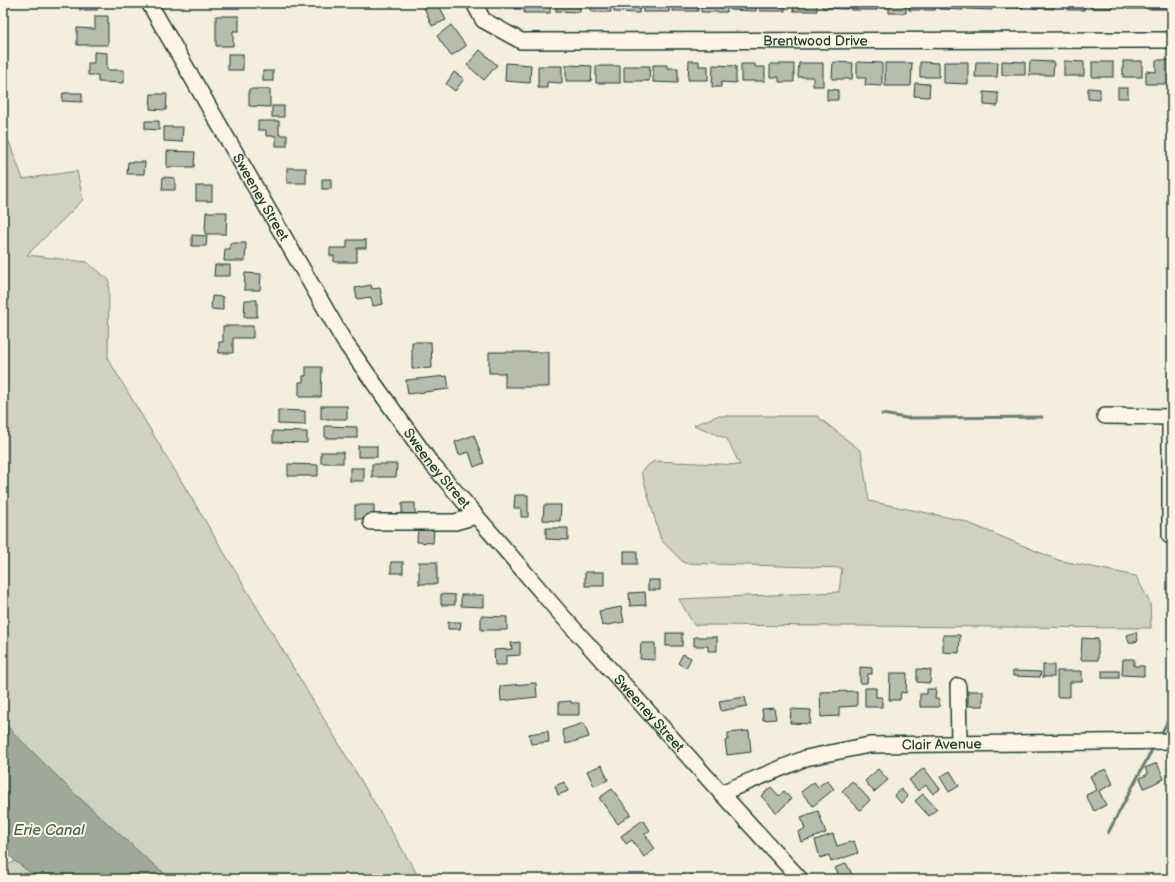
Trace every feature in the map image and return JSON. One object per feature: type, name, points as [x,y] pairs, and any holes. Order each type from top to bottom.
[{"type":"street","name":"Sweeney Street","points":[[149,3],[344,341],[430,462],[570,625],[720,793],[800,879]]},
{"type":"street","name":"Brentwood Drive","points":[[474,3],[483,20],[521,40],[1172,40]]},
{"type":"street","points":[[1105,416],[1171,417],[1170,536]]},
{"type":"street","points":[[371,522],[455,522],[476,516]]},
{"type":"street","points":[[958,686],[959,743]]},
{"type":"street","name":"Clair Avenue","points":[[720,793],[806,758],[869,745],[1172,741]]},
{"type":"shaded area","points":[[3,126],[23,179],[77,171],[83,200],[27,255],[87,262],[109,280],[108,359],[420,879],[172,879],[156,867],[75,794],[3,722]]},
{"type":"shaded area","points":[[717,416],[817,416],[861,451],[869,501],[961,520],[1058,560],[1136,576],[1150,603],[1151,628],[694,625],[679,599],[839,592],[842,568],[684,563],[661,540],[641,471],[654,461],[740,465],[727,439],[694,425]]},
{"type":"shaded area","points":[[15,861],[39,879],[3,879],[3,868]]},
{"type":"water","name":"Erie Canal","points":[[3,722],[75,794],[156,867],[172,879],[39,879],[3,850]]},
{"type":"building","points":[[80,3],[97,3],[97,10],[80,10]]},
{"type":"building","points":[[428,3],[438,3],[446,20],[432,26],[423,5]]},
{"type":"building","points":[[515,3],[550,3],[550,13],[524,13],[524,9],[515,9]]},
{"type":"building","points":[[556,3],[580,3],[580,12],[556,11]]},
{"type":"building","points":[[591,3],[610,3],[611,12],[591,12]]},
{"type":"building","points":[[614,3],[640,3],[639,13],[614,12]]},
{"type":"building","points":[[643,3],[669,3],[669,12],[643,12]]},
{"type":"building","points":[[673,3],[698,3],[698,11],[673,11]]},
{"type":"building","points":[[702,3],[727,3],[727,12],[701,12]]},
{"type":"building","points":[[731,3],[756,3],[756,11],[730,10]]},
{"type":"building","points":[[760,3],[785,3],[785,11],[760,11]]},
{"type":"building","points":[[794,3],[817,3],[817,11],[793,11]]},
{"type":"building","points":[[822,3],[848,3],[847,9],[822,8]]},
{"type":"building","points":[[851,3],[877,3],[877,10],[851,10]]},
{"type":"building","points":[[880,3],[906,3],[906,13],[889,13],[889,7],[880,7]]},
{"type":"building","points":[[909,3],[935,3],[935,10],[909,10]]},
{"type":"building","points":[[939,3],[963,3],[963,10],[939,9]]},
{"type":"building","points":[[967,3],[992,3],[992,10],[967,9]]},
{"type":"building","points":[[996,3],[1023,3],[1023,8],[996,8]]},
{"type":"building","points":[[1033,3],[1055,3],[1054,9],[1033,8]]},
{"type":"building","points":[[1068,3],[1084,3],[1084,10],[1068,10]]},
{"type":"building","points":[[1091,3],[1112,3],[1112,8],[1091,8]]},
{"type":"building","points":[[1127,3],[1142,3],[1142,9],[1127,9]]},
{"type":"building","points":[[1147,3],[1171,3],[1171,9],[1147,9]]},
{"type":"building","points":[[95,16],[108,16],[108,45],[77,45],[77,28],[95,29]]},
{"type":"building","points":[[216,16],[239,16],[239,31],[233,31],[233,46],[216,46]]},
{"type":"building","points":[[451,25],[466,46],[451,56],[437,36]]},
{"type":"building","points":[[480,50],[497,65],[484,80],[467,65]]},
{"type":"building","points":[[94,52],[107,53],[107,70],[124,70],[124,83],[98,82],[98,75],[88,75],[88,63],[94,63]]},
{"type":"building","points":[[228,54],[243,54],[243,70],[228,70]]},
{"type":"building","points":[[1156,60],[1172,60],[1171,84],[1146,84],[1146,71],[1156,72]]},
{"type":"building","points":[[689,61],[699,61],[699,66],[708,66],[708,80],[688,80]]},
{"type":"building","points":[[1002,61],[1025,62],[1025,75],[1002,75]]},
{"type":"building","points":[[1030,61],[1054,62],[1053,75],[1029,75]]},
{"type":"building","points":[[1064,61],[1084,62],[1084,76],[1064,76]]},
{"type":"building","points":[[1123,61],[1142,61],[1142,77],[1123,77]]},
{"type":"building","points":[[833,62],[853,63],[852,79],[832,79]]},
{"type":"building","points":[[857,62],[882,63],[882,86],[865,85],[866,78],[857,78]]},
{"type":"building","points":[[920,62],[939,63],[939,77],[920,77]]},
{"type":"building","points":[[944,62],[968,62],[968,84],[944,83]]},
{"type":"building","points":[[976,62],[998,62],[997,77],[975,77]]},
{"type":"building","points":[[1092,62],[1113,62],[1113,77],[1092,77]]},
{"type":"building","points":[[506,63],[531,65],[530,83],[505,81]]},
{"type":"building","points":[[799,63],[823,63],[823,86],[813,86],[813,77],[798,77]]},
{"type":"building","points":[[885,63],[912,63],[911,86],[885,86]]},
{"type":"building","points":[[741,64],[755,64],[755,67],[765,67],[765,81],[741,81]]},
{"type":"building","points":[[770,64],[794,64],[794,82],[779,82],[779,77],[770,77]]},
{"type":"building","points":[[566,65],[592,66],[591,81],[566,81]]},
{"type":"building","points":[[653,65],[667,65],[667,68],[678,68],[678,83],[653,82]]},
{"type":"building","points":[[713,65],[736,66],[736,83],[721,82],[721,87],[712,87]]},
{"type":"building","points":[[538,66],[562,66],[562,83],[547,82],[547,88],[538,88]]},
{"type":"building","points":[[596,66],[620,66],[620,83],[596,83]]},
{"type":"building","points":[[624,66],[650,66],[649,81],[624,81]]},
{"type":"building","points":[[263,71],[273,71],[273,81],[263,81]]},
{"type":"building","points":[[454,72],[464,79],[455,91],[446,84]]},
{"type":"building","points":[[915,83],[930,84],[929,97],[914,96]]},
{"type":"building","points":[[1088,88],[1100,89],[1100,100],[1088,99]]},
{"type":"building","points":[[1118,88],[1128,88],[1128,98],[1118,98]]},
{"type":"building","points":[[249,89],[270,89],[270,107],[249,106]]},
{"type":"building","points":[[827,89],[838,90],[838,100],[827,100]]},
{"type":"building","points":[[984,92],[998,93],[998,106],[984,105]]},
{"type":"building","points":[[63,93],[82,93],[82,102],[62,101]]},
{"type":"building","points":[[151,94],[167,94],[166,110],[150,109]]},
{"type":"building","points":[[272,106],[284,106],[284,117],[272,117]]},
{"type":"building","points":[[145,121],[159,121],[159,130],[145,129]]},
{"type":"building","points":[[258,121],[279,121],[279,135],[287,135],[287,146],[276,146],[276,136],[266,136],[266,130],[258,130]]},
{"type":"building","points":[[164,127],[183,127],[182,142],[164,141]]},
{"type":"building","points":[[167,151],[195,152],[194,167],[167,167]]},
{"type":"building","points":[[128,162],[145,162],[144,174],[127,174]]},
{"type":"building","points":[[287,168],[306,168],[306,183],[287,183]]},
{"type":"building","points":[[163,177],[175,178],[175,190],[162,190]]},
{"type":"building","points":[[322,179],[331,179],[331,189],[322,189]]},
{"type":"building","points":[[196,186],[212,186],[212,201],[196,201]]},
{"type":"building","points":[[206,212],[227,212],[226,234],[205,234]]},
{"type":"building","points":[[192,235],[207,236],[206,246],[192,246]]},
{"type":"building","points":[[347,240],[366,240],[366,248],[357,248],[357,262],[334,262],[334,256],[330,256],[330,248],[347,248]]},
{"type":"building","points":[[230,243],[246,243],[245,261],[224,261],[225,249],[230,249]]},
{"type":"building","points":[[215,265],[230,265],[230,276],[214,276]]},
{"type":"building","points":[[245,273],[261,274],[260,290],[244,290]]},
{"type":"building","points":[[371,285],[372,289],[380,288],[383,304],[373,306],[371,297],[357,299],[355,288]]},
{"type":"building","points":[[212,296],[223,297],[223,310],[211,309]]},
{"type":"building","points":[[245,300],[257,300],[257,317],[244,317]]},
{"type":"building","points":[[223,326],[253,326],[253,338],[233,338],[233,353],[219,353],[219,342],[223,342]]},
{"type":"building","points":[[412,342],[431,342],[432,368],[412,369]]},
{"type":"building","points":[[489,352],[549,352],[549,387],[505,387],[505,373],[489,373]]},
{"type":"building","points":[[306,367],[322,367],[321,397],[299,397],[299,382],[303,382],[303,376],[306,376]]},
{"type":"building","points":[[447,376],[449,389],[408,394],[406,380]]},
{"type":"building","points":[[321,406],[347,406],[347,419],[321,419]]},
{"type":"building","points":[[278,410],[305,411],[305,425],[278,424]]},
{"type":"building","points":[[325,426],[357,427],[357,438],[325,438]]},
{"type":"building","points":[[273,431],[307,432],[307,443],[273,442]]},
{"type":"building","points":[[474,435],[484,463],[474,467],[469,452],[459,455],[455,442]]},
{"type":"building","points":[[358,446],[377,446],[377,457],[358,457]]},
{"type":"building","points":[[321,452],[343,452],[343,463],[321,463]]},
{"type":"building","points":[[288,464],[318,465],[318,476],[288,476]]},
{"type":"building","points":[[372,464],[397,464],[396,477],[372,477]]},
{"type":"building","points":[[350,468],[364,468],[364,481],[350,481]]},
{"type":"building","points":[[515,495],[528,495],[528,517],[521,517],[521,508],[514,508]]},
{"type":"building","points":[[402,503],[415,503],[415,519],[402,518]]},
{"type":"building","points":[[355,505],[374,505],[374,519],[355,519]]},
{"type":"building","points":[[544,505],[561,505],[560,521],[543,520]]},
{"type":"building","points":[[418,527],[434,527],[433,543],[417,542]]},
{"type":"building","points":[[546,528],[568,528],[568,540],[546,539]]},
{"type":"building","points":[[624,551],[637,551],[637,564],[624,564]]},
{"type":"building","points":[[391,562],[403,562],[403,573],[391,573]]},
{"type":"building","points":[[419,562],[437,562],[437,584],[419,584]]},
{"type":"building","points":[[585,572],[604,572],[604,586],[585,586]]},
{"type":"building","points":[[648,580],[660,580],[660,590],[648,590]]},
{"type":"building","points":[[645,592],[646,605],[630,606],[629,593]]},
{"type":"building","points":[[441,594],[455,595],[455,605],[441,605]]},
{"type":"building","points":[[461,595],[484,595],[484,607],[461,606]]},
{"type":"building","points":[[621,607],[624,622],[602,626],[599,611]]},
{"type":"building","points":[[481,616],[507,617],[507,630],[481,630]]},
{"type":"building","points":[[448,622],[461,622],[460,629],[448,629]]},
{"type":"building","points":[[1136,632],[1138,641],[1129,643],[1127,635]]},
{"type":"building","points":[[666,633],[682,633],[682,646],[666,646]]},
{"type":"building","points":[[943,635],[960,635],[959,653],[943,652]]},
{"type":"building","points":[[694,637],[717,637],[717,651],[708,651],[708,646],[694,646]]},
{"type":"building","points":[[1082,638],[1098,639],[1098,660],[1081,660]]},
{"type":"building","points":[[520,642],[520,655],[506,656],[506,665],[495,665],[494,650],[512,649],[511,643]]},
{"type":"building","points":[[641,643],[655,643],[655,660],[640,659]]},
{"type":"building","points":[[683,654],[691,658],[686,668],[678,663]]},
{"type":"building","points":[[1123,659],[1134,659],[1134,666],[1144,666],[1144,676],[1122,675]]},
{"type":"building","points":[[1043,665],[1054,665],[1054,677],[1043,677]]},
{"type":"building","points":[[860,667],[872,668],[872,674],[868,674],[867,683],[860,683]]},
{"type":"building","points":[[917,669],[931,670],[930,683],[917,682]]},
{"type":"building","points":[[1013,671],[1041,672],[1040,677],[1013,676]]},
{"type":"building","points":[[1057,671],[1082,671],[1082,682],[1070,682],[1070,697],[1057,697]]},
{"type":"building","points":[[1102,671],[1119,671],[1119,678],[1102,678]]},
{"type":"building","points":[[890,673],[907,673],[906,693],[901,692],[900,700],[889,700]]},
{"type":"building","points":[[536,683],[537,697],[501,701],[500,686]]},
{"type":"building","points":[[865,688],[876,688],[876,697],[882,697],[882,707],[865,707]]},
{"type":"building","points":[[927,689],[936,689],[935,699],[939,699],[939,707],[920,707],[920,694],[927,694]]},
{"type":"building","points":[[857,691],[857,706],[839,707],[839,716],[821,717],[820,692]]},
{"type":"building","points":[[968,691],[983,691],[983,706],[968,706]]},
{"type":"building","points":[[745,697],[747,706],[721,711],[719,701]]},
{"type":"building","points":[[571,701],[571,703],[579,703],[579,715],[559,715],[559,702]]},
{"type":"building","points":[[774,708],[776,719],[763,720],[762,709]]},
{"type":"building","points":[[791,709],[811,710],[810,724],[790,723]]},
{"type":"building","points":[[584,723],[589,737],[566,744],[562,730]]},
{"type":"building","points":[[548,731],[549,742],[531,744],[529,734]]},
{"type":"building","points":[[749,731],[751,752],[727,755],[725,741],[728,740],[728,733]]},
{"type":"building","points":[[1157,763],[1164,779],[1144,788],[1140,778],[1148,774],[1145,768]]},
{"type":"building","points":[[602,765],[608,780],[594,786],[587,771]]},
{"type":"building","points":[[924,768],[940,789],[933,794],[926,785],[918,791],[909,780]]},
{"type":"building","points":[[878,769],[888,780],[874,792],[865,781]]},
{"type":"building","points":[[1106,769],[1113,784],[1099,791],[1106,805],[1094,811],[1086,795],[1097,790],[1090,776]]},
{"type":"building","points":[[950,771],[959,786],[949,792],[940,777]]},
{"type":"building","points":[[827,780],[834,789],[813,806],[801,792],[814,782],[818,787]]},
{"type":"building","points":[[852,781],[870,800],[860,810],[842,791]]},
{"type":"building","points":[[564,782],[568,791],[558,795],[555,786]]},
{"type":"building","points":[[771,787],[779,796],[784,791],[791,799],[777,813],[761,796]]},
{"type":"building","points":[[612,789],[631,814],[618,824],[599,798]]},
{"type":"building","points":[[901,789],[908,797],[901,803],[894,795]]},
{"type":"building","points":[[923,794],[937,809],[929,816],[915,801]]},
{"type":"building","points":[[818,811],[826,833],[801,842],[798,832],[805,829],[801,817]]},
{"type":"building","points":[[643,820],[650,830],[645,834],[655,849],[644,857],[632,840],[626,844],[621,836]]},
{"type":"building","points":[[833,834],[837,846],[854,841],[858,853],[831,862],[829,855],[820,858],[815,840]]},
{"type":"building","points":[[846,863],[854,878],[841,879],[835,868]]},
{"type":"building","points":[[684,874],[687,878],[691,874],[695,879],[678,879]]},
{"type":"waterway","points":[[882,414],[906,418],[1042,417]]},
{"type":"waterway","points":[[1160,736],[1172,713]]},
{"type":"waterway","points":[[1108,833],[1154,746]]}]
